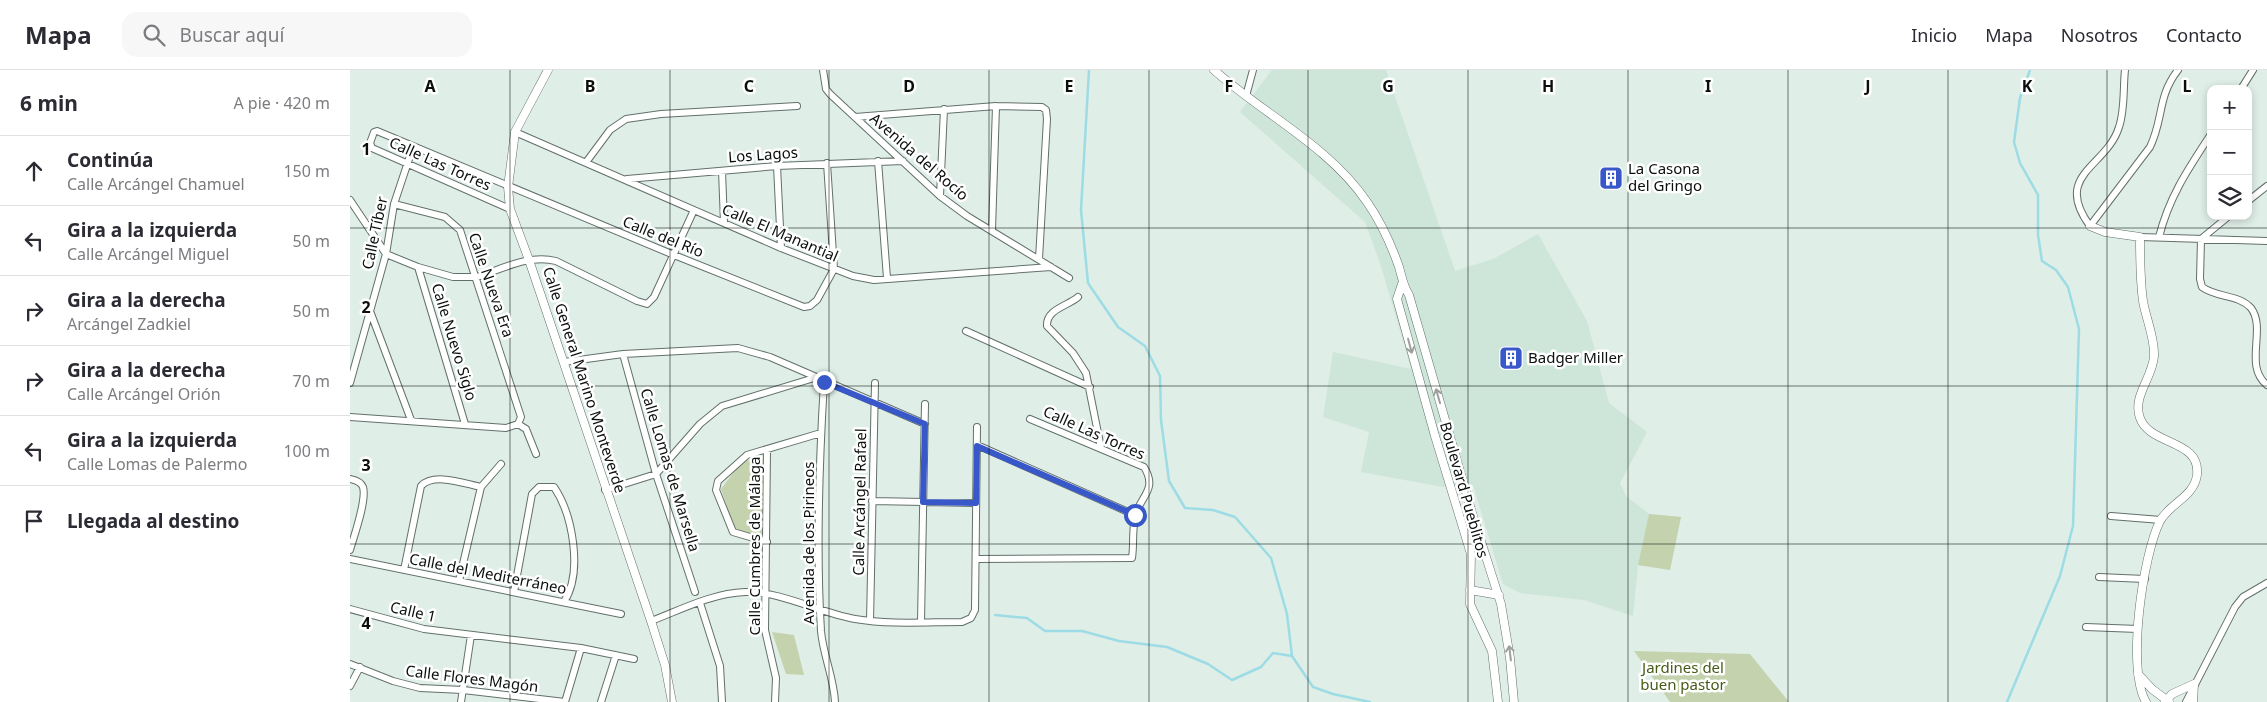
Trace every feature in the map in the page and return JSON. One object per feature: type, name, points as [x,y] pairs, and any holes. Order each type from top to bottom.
[{"type":"street","name":"Calle General Marino Monteverde","points":[[548,70],[515,132],[508,187],[510,208],[651,621],[665,666],[672,702]]},
{"type":"street","name":"Avenida del Rocío","points":[[824,70],[826,89],[940,196],[967,216],[1069,278]]},
{"type":"street","name":"Boulevard Pueblitos","points":[[1214,70],[1318,150],[1366,200],[1389,240],[1400,269],[1402,284],[1409,295],[1448,432],[1499,596],[1508,636],[1514,702]]},
{"type":"street","points":[[1246,96],[1253,70]]},
{"type":"street","points":[[2125,70],[2120,128],[2109,145],[2087,169],[2079,184],[2077,198],[2080,212],[2090,226],[2105,232],[2140,237],[2267,241]]},
{"type":"street","points":[[2090,226],[2150,147],[2156,134],[2162,97],[2178,70]]},
{"type":"street","points":[[2244,85],[2253,70]]},
{"type":"street","points":[[587,161],[610,130],[626,119],[661,114],[797,106]]},
{"type":"street","points":[[854,117],[996,106],[1035,106],[1046,110],[1039,259]]},
{"type":"street","points":[[992,230],[996,106]]},
{"type":"street","points":[[940,196],[944,109]]},
{"type":"street","name":"Calle Las Torres","points":[[508,187],[377,131],[374,132],[370,143],[372,148],[510,208]]},
{"type":"street","name":"Calle El Manantial","points":[[515,132],[587,161],[781,248],[864,279],[1052,267]]},
{"type":"street","points":[[2159,237],[2166,211],[2174,193],[2207,140]]},
{"type":"street","name":"Calle Tíber","points":[[350,382],[386,254],[394,204],[413,147]]},
{"type":"street","points":[[878,161],[886,278]]},
{"type":"street","name":"Los Lagos","points":[[625,179],[777,166],[878,161],[903,162]]},
{"type":"street","points":[[827,163],[834,269]]},
{"type":"street","points":[[777,166],[781,248]]},
{"type":"street","points":[[722,171],[724,223]]},
{"type":"street","points":[[2252,198],[2267,186]]},
{"type":"street","name":"Calle del Río","points":[[508,187],[796,305],[810,306],[817,300],[834,269]]},
{"type":"street","points":[[350,200],[386,254],[418,268],[453,277],[477,277],[529,260],[545,258],[556,261],[637,301],[647,304],[654,297],[694,210]]},
{"type":"street","name":"Calle Nueva Era","points":[[394,204],[445,217],[454,224],[463,238],[477,277],[519,421],[526,429],[536,454]]},
{"type":"street","points":[[2224,220],[2201,239],[2200,279],[2202,287],[2210,292],[2242,300],[2252,310],[2257,322],[2258,372],[2262,381],[2267,385]]},
{"type":"street","points":[[2140,237],[2142,298],[2154,353],[2154,363],[2140,395],[2140,417],[2146,427],[2154,434],[2186,449],[2194,458],[2197,473],[2195,485],[2161,520],[2151,544],[2138,629],[2138,674],[2140,690],[2146,702]]},
{"type":"street","name":"Calle Nuevo Siglo","points":[[418,268],[465,424]]},
{"type":"street","name":"Boulevard Pueblitos","points":[[1402,284],[1397,299],[1435,436],[1471,554],[1470,590],[1473,612],[1492,651],[1498,702]]},
{"type":"street","points":[[1078,297],[1063,305],[1049,316],[1047,326],[1073,353],[1086,373],[1101,448]]},
{"type":"street","points":[[369,309],[411,420]]},
{"type":"street","points":[[966,331],[1090,387]]},
{"type":"street","points":[[564,362],[623,354],[738,348],[770,357],[874,404],[925,424]]},
{"type":"street","name":"Calle Lomas de Marsella","points":[[623,354],[656,474],[695,592]]},
{"type":"street","points":[[605,490],[656,474],[713,412],[732,402],[814,378]]},
{"type":"street","name":"Avenida de los Pirineos","points":[[824,382],[819,514],[821,609],[823,645],[835,702]]},
{"type":"street","name":"Calle Arcángel Rafael","points":[[870,621],[875,383]]},
{"type":"street","points":[[921,622],[925,404]]},
{"type":"street","points":[[350,417],[506,428],[519,421]]},
{"type":"street","name":"Calle Las Torres","points":[[976,559],[1132,558],[1135,515],[1149,488],[1148,473],[1144,467],[1030,419]]},
{"type":"street","points":[[651,621],[700,603],[744,592],[765,594],[854,619],[870,621],[962,622],[971,618],[975,610],[977,427]]},
{"type":"street","points":[[767,542],[733,532],[716,490],[718,481],[739,459],[821,432]]},
{"type":"street","points":[[1435,436],[1448,432]]},
{"type":"street","points":[[977,446],[1135,515]]},
{"type":"street","name":"Calle Cumbres de Málaga","points":[[767,449],[767,542],[764,630],[776,678],[775,702]]},
{"type":"street","points":[[459,581],[481,487],[501,464]]},
{"type":"street","points":[[350,479],[360,483],[364,489],[350,550]]},
{"type":"street","points":[[404,570],[421,486],[425,482],[440,480],[481,487]]},
{"type":"street","points":[[514,592],[532,494],[540,487],[554,487],[564,510],[575,555],[574,579],[564,602]]},
{"type":"street","points":[[872,501],[976,503]]},
{"type":"street","points":[[2112,516],[2161,520]]},
{"type":"street","name":"Calle del Mediterráneo","points":[[350,559],[621,614]]},
{"type":"street","points":[[2099,577],[2145,580]]},
{"type":"street","points":[[2186,702],[2235,607],[2243,597],[2267,583]]},
{"type":"street","points":[[1470,590],[1499,596]]},
{"type":"street","points":[[700,603],[720,666],[722,702]]},
{"type":"street","name":"Calle 1","points":[[350,609],[415,627],[581,648],[634,659]]},
{"type":"street","points":[[2086,627],[2138,629]]},
{"type":"street","points":[[461,702],[471,635]]},
{"type":"street","points":[[565,702],[581,648]]},
{"type":"street","points":[[601,702],[616,655]]},
{"type":"street","name":"Calle Flores Magón","points":[[350,664],[406,685],[565,702]]},
{"type":"street","points":[[350,686],[360,667]]},
{"type":"street","points":[[2138,674],[2167,701],[2183,688],[2194,684]]},
{"type":"street","points":[[2193,702],[2194,684]]},
{"type":"shaded area","points":[[1272,70],[1386,70],[1455,271],[1493,259],[1538,234],[1587,321],[1609,403],[1647,432],[1620,483],[1626,496],[1649,514],[1681,517],[1670,570],[1638,565],[1633,616],[1584,600],[1520,593],[1503,584],[1473,485],[1443,487],[1361,472],[1369,432],[1323,417],[1333,352],[1411,369],[1381,266],[1365,222],[1240,112]]},
{"type":"green space","points":[[765,458],[765,538],[735,531],[721,489],[742,461]]},
{"type":"green space","points":[[1649,514],[1681,517],[1670,570],[1638,565]]},
{"type":"green space","points":[[772,632],[794,635],[804,675],[786,674]]},
{"type":"green space","name":"Jardines del buen pastor","points":[[1634,651],[1750,654],[1789,702],[1670,702]]},
{"type":"waterway","points":[[1089,70],[1081,210],[1088,283],[1118,327],[1145,346],[1160,376],[1161,420],[1169,481],[1185,508],[1213,510],[1235,517],[1271,558],[1287,614],[1292,656],[1313,687],[1333,694],[1370,702]]},
{"type":"waterway","points":[[2007,702],[2060,576],[2073,526],[2079,329],[2068,287],[2056,270],[2042,261],[2038,235],[2038,195],[2020,163],[2014,142],[2020,98],[2030,70]]},
{"type":"waterway","points":[[995,615],[1027,618],[1045,631],[1082,631],[1119,641],[1167,647],[1208,664],[1232,680],[1261,667],[1273,653],[1292,656]]},
{"type":"place","name":"La Casona del Gringo","points":[[1611,178]]},
{"type":"place","name":"Badger Miller","points":[[1511,358]]},
{"type":"route","points":[[824,382],[925,424],[923,502],[976,503],[977,446],[1135,515]]}]
